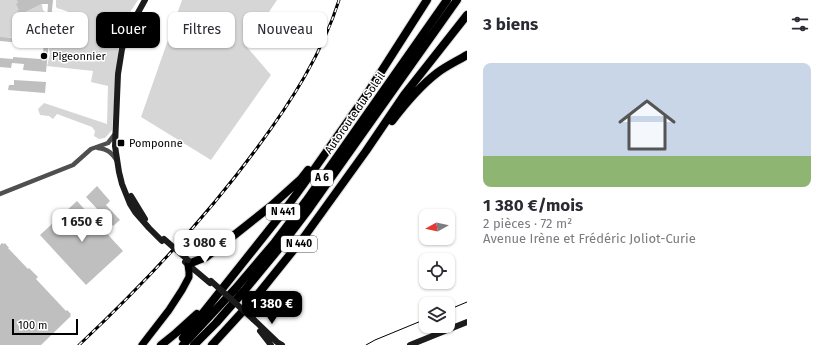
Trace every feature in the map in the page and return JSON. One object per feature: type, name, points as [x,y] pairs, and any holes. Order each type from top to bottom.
[{"type":"highway","name":"N 441","points":[[178,345],[288,206],[365,97],[427,0]]},
{"type":"highway","name":"Autoroute du Soleil","points":[[182,345],[235,289],[280,236],[447,0]]},
{"type":"highway","name":"Autoroute du Soleil","points":[[194,345],[216,323],[277,251],[309,209],[457,0]]},
{"type":"highway","name":"N 440","points":[[212,345],[255,298],[285,262],[322,213],[404,95],[467,15]]},
{"type":"highway","points":[[366,150],[379,138],[407,102],[428,80],[448,66],[467,56]]},
{"type":"highway","points":[[188,263],[212,254],[271,206],[301,179],[330,142],[336,138]]},
{"type":"highway","points":[[161,345],[195,316],[227,283]]},
{"type":"main road","points":[[145,0],[130,27],[122,49],[118,74],[115,146],[122,184],[135,212],[149,228],[282,345]]},
{"type":"main road","points":[[148,0],[132,30],[123,59],[119,118],[119,144],[122,172],[133,199],[145,219],[163,240]]},
{"type":"main road","points":[[142,345],[157,327],[182,290],[188,277],[188,263]]},
{"type":"main road","points":[[252,320],[271,345]]},
{"type":"main road","points":[[410,345],[467,322]]},
{"type":"street","points":[[0,194],[73,165],[93,148],[108,143],[115,134]]},
{"type":"street","points":[[96,147],[108,150],[112,153],[117,162]]},
{"type":"shaded area","points":[[0,0],[41,0],[43,10],[45,12],[12,12],[12,37],[0,38]]},
{"type":"shaded area","points":[[56,0],[138,0],[130,12],[96,12],[96,48],[118,48],[112,130],[105,138],[99,139],[94,136],[95,131],[92,127],[57,114],[53,119],[49,116],[40,115],[38,109],[44,103],[107,124],[108,86],[91,82],[93,71],[47,66],[50,54],[49,48],[88,48],[88,12],[68,12],[56,7]]},
{"type":"shaded area","points":[[182,0],[277,0],[269,12],[243,12],[243,48],[248,48],[271,75],[211,160],[141,117],[168,40],[168,48],[235,48],[235,12],[178,12]]},
{"type":"building","points":[[17,0],[53,0],[52,12],[48,12],[48,4],[41,4],[25,12],[18,12],[19,10],[16,4],[18,3]]},
{"type":"building","points":[[0,37],[12,38],[12,42],[0,41]]},
{"type":"building","points":[[44,48],[48,48],[46,72],[23,70],[24,64],[12,63],[11,68],[0,67],[0,58],[13,59],[13,57],[40,59],[40,55],[43,52]]},
{"type":"building","points":[[14,80],[46,82],[45,93],[8,90],[9,85],[14,85]]},
{"type":"building","points":[[97,186],[110,201],[106,205],[120,220],[113,226],[86,197]]},
{"type":"building","points":[[77,201],[123,251],[86,285],[40,235]]},
{"type":"building","points":[[5,243],[28,269],[29,268],[38,277],[36,279],[66,311],[67,310],[71,314],[71,316],[41,345],[0,345],[0,245]]},
{"type":"tram line","points":[[455,307],[467,302]]},
{"type":"tram line","points":[[366,345],[419,322]]},
{"type":"railway","points":[[79,345],[173,250],[237,175],[282,113],[304,77],[324,39],[339,0]]},
{"type":"place","name":"Pigeonnier","points":[[44,56]]},
{"type":"place","name":"Pomponne","points":[[121,143]]}]
